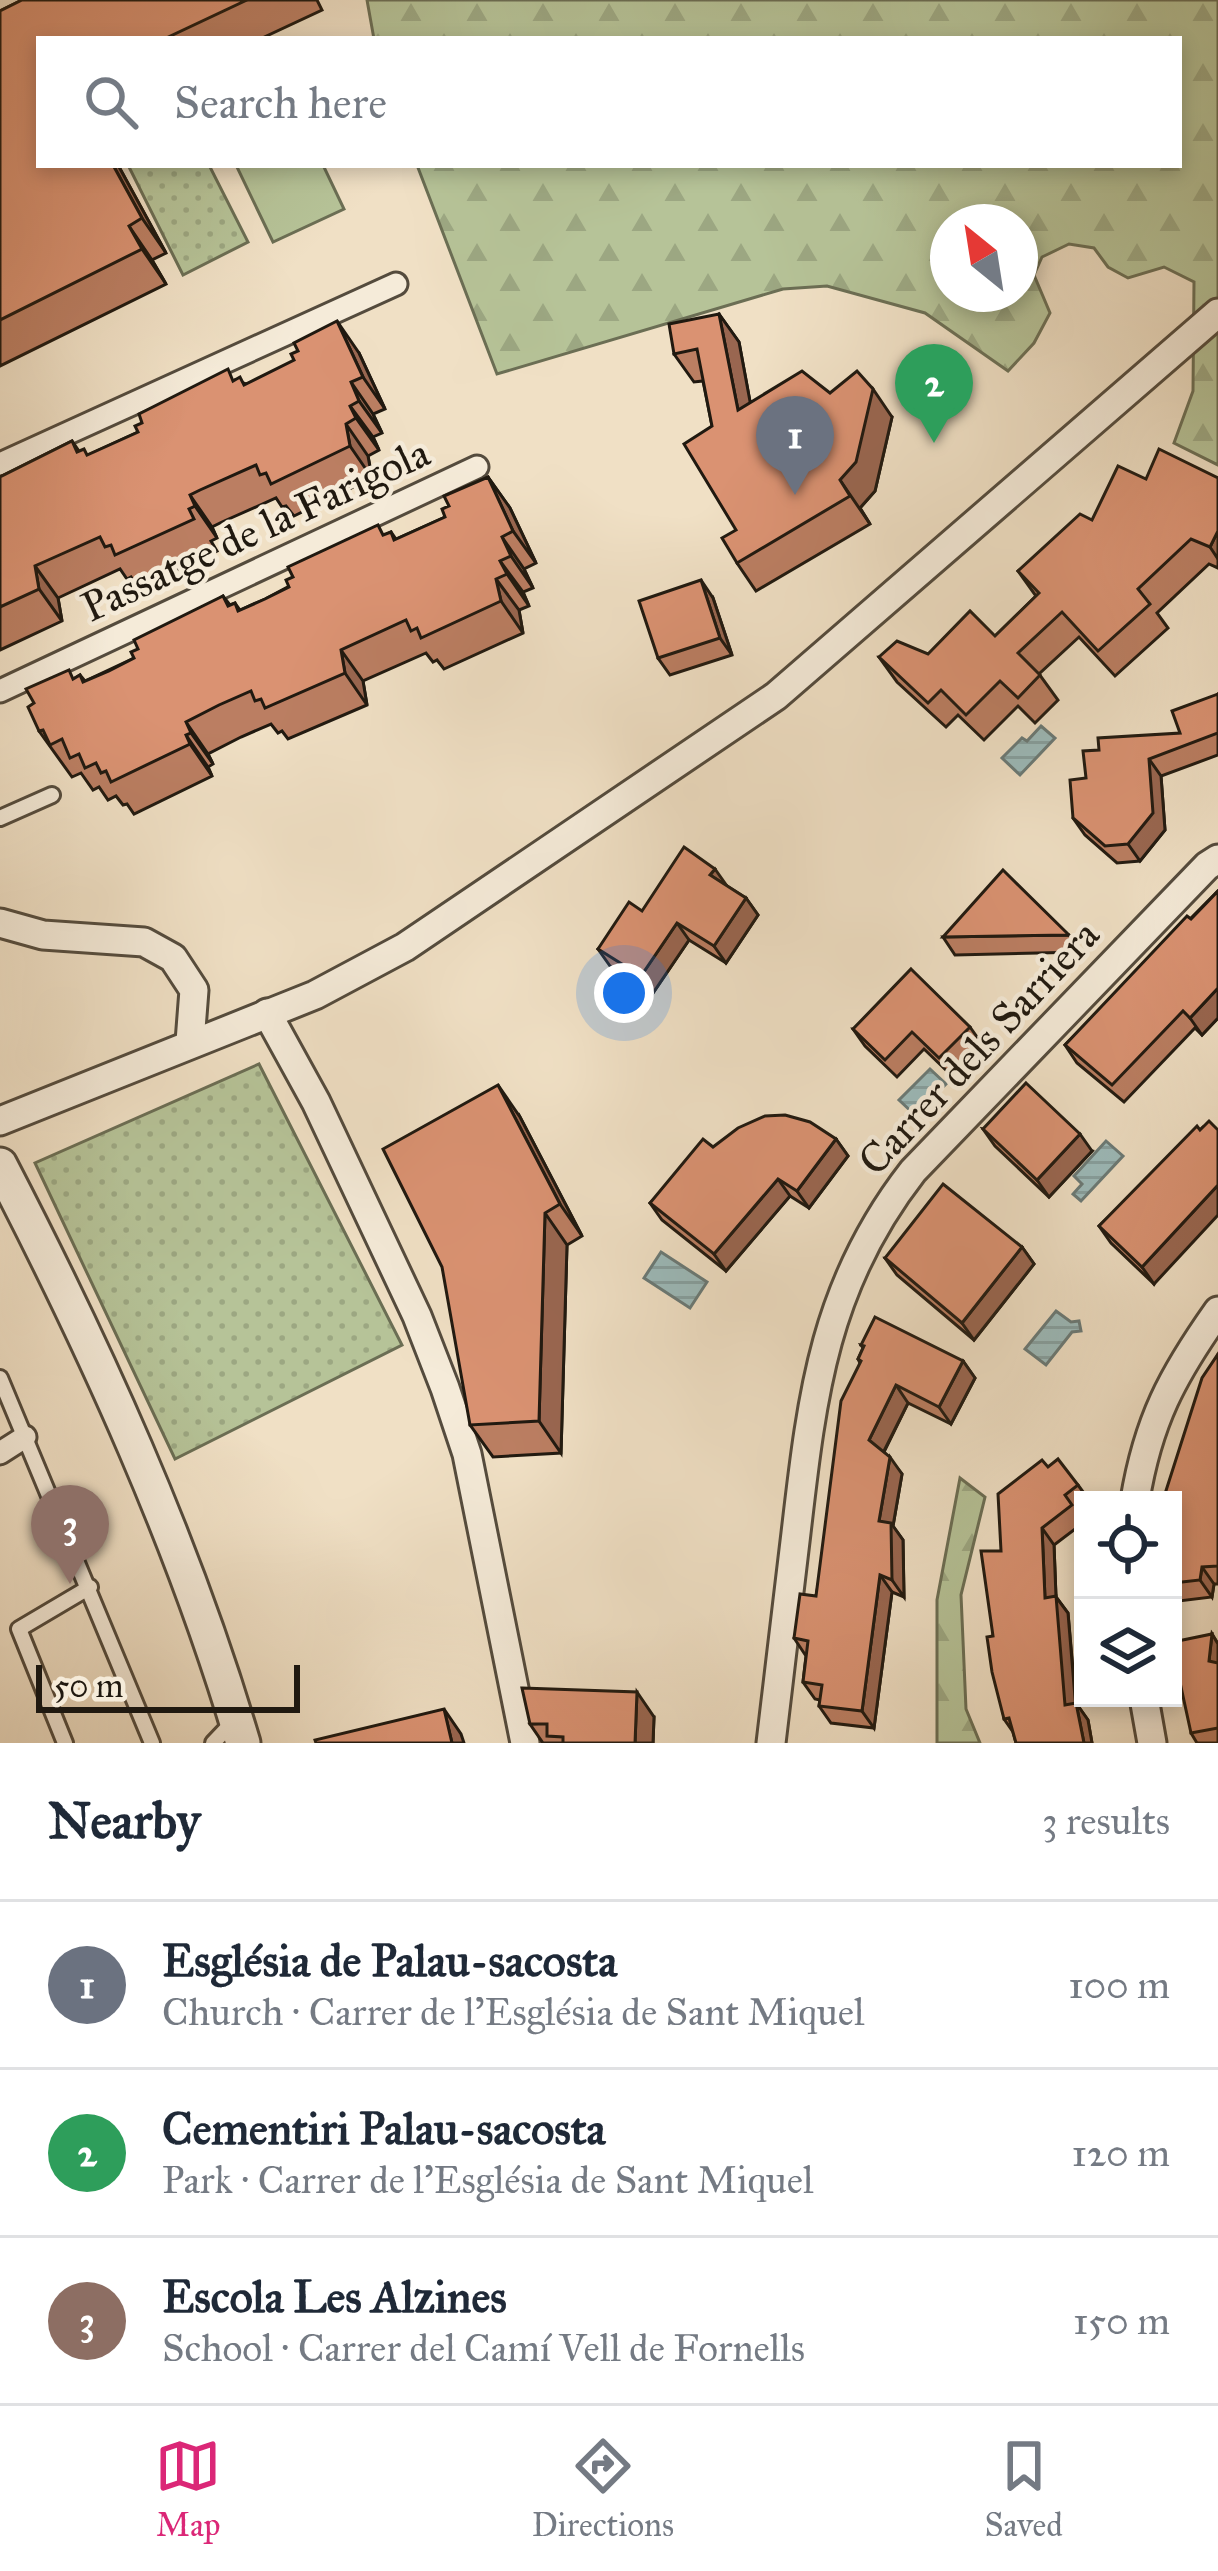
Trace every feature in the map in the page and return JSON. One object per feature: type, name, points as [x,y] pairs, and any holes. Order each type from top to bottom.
[{"type":"street","points":[[0,464],[396,284]]},
{"type":"street","points":[[0,1121],[315,994],[405,947],[776,696],[1218,314]]},
{"type":"street","name":"Passatge de la Farigola","points":[[0,692],[477,467]]},
{"type":"street","name":"Carrer dels Sarriera","points":[[770,1743],[817,1371],[863,1247],[881,1212],[913,1171],[1191,882],[1218,860]]},
{"type":"street","points":[[0,922],[43,935],[144,942],[173,958],[194,990],[190,1042]]},
{"type":"street","points":[[267,1013],[316,1102],[417,1316],[445,1388],[467,1454],[525,1743]]},
{"type":"street","points":[[0,1165],[186,1566],[231,1735]]},
{"type":"street","points":[[1137,1491],[1157,1409],[1218,1311]]},
{"type":"street","points":[[0,1453],[25,1437]]},
{"type":"street","points":[[1146,1707],[1152,1743]]},
{"type":"lane","points":[[0,818],[52,795]]},
{"type":"lane","points":[[0,1378],[152,1743]]},
{"type":"lane","points":[[65,1743],[19,1629],[90,1587]]},
{"type":"green space","points":[[367,0],[1218,0],[1218,465],[1174,443],[1193,391],[1194,282],[1164,267],[1128,278],[1108,267],[1094,248],[1069,244],[1042,257],[1038,266],[1038,204],[930,204],[930,312],[1038,312],[1038,284],[1050,313],[1034,343],[1008,371],[925,313],[827,286],[783,289],[497,374],[418,168],[1182,168],[1182,36],[373,36]]},
{"type":"green space","points":[[130,168],[211,168],[248,242],[183,275]]},
{"type":"green space","points":[[237,168],[324,168],[344,209],[273,242]]},
{"type":"green space","points":[[259,1064],[402,1345],[175,1459],[35,1163]]},
{"type":"green space","points":[[960,1478],[985,1497],[961,1595],[966,1709],[980,1743],[937,1743],[937,1600]]},
{"type":"water","points":[[1041,726],[1055,738],[1020,775],[1002,758]]},
{"type":"water","points":[[930,1069],[946,1084],[915,1115],[899,1100]]},
{"type":"water","points":[[1106,1141],[1123,1156],[1081,1201],[1073,1194],[1082,1184],[1074,1176]]},
{"type":"water","points":[[661,1252],[707,1282],[690,1308],[644,1278]]},
{"type":"water","points":[[1056,1311],[1071,1322],[1079,1321],[1081,1331],[1072,1332],[1046,1365],[1025,1349]]},
{"type":"building","points":[[22,0],[247,0],[170,36],[36,36],[36,168],[115,168],[142,218],[129,226],[142,249],[0,320],[0,11]]},
{"type":"building","points":[[719,314],[738,410],[802,371],[830,393],[857,371],[873,389],[856,462],[840,480],[850,496],[737,563],[722,538],[736,530],[684,444],[712,426],[697,349],[674,354],[669,324]]},
{"type":"building","points":[[337,321],[363,377],[351,382],[359,401],[350,406],[356,418],[346,424],[350,446],[271,484],[256,465],[200,490],[190,495],[194,519],[115,555],[100,537],[46,561],[35,566],[39,589],[0,607],[0,477],[72,441],[77,452],[84,449],[87,455],[138,432],[139,414],[228,369],[233,381],[240,377],[244,385],[294,360],[291,354],[298,351],[294,343]]},
{"type":"building","points":[[1159,449],[1218,478],[1218,531],[1210,547],[1191,539],[1138,589],[1150,604],[1098,651],[1062,612],[1018,653],[1040,675],[1018,698],[1000,681],[966,715],[941,690],[928,703],[879,657],[897,641],[928,654],[970,611],[995,636],[1039,593],[1018,571],[1080,514],[1092,520],[1118,466],[1146,479]]},
{"type":"building","points":[[488,477],[513,531],[502,537],[511,556],[500,561],[507,574],[496,579],[501,601],[421,638],[406,620],[341,650],[345,673],[265,708],[251,691],[219,705],[186,722],[190,744],[111,782],[96,763],[85,768],[79,754],[70,758],[62,739],[50,745],[43,730],[39,731],[26,689],[69,670],[73,679],[80,675],[83,682],[109,671],[134,658],[131,652],[138,649],[134,640],[223,596],[238,611],[265,599],[289,587],[286,580],[293,577],[288,567],[378,525],[383,535],[391,532],[394,540],[445,517],[442,509],[449,506],[444,496]]},
{"type":"building","points":[[701,580],[720,638],[658,658],[639,601]]},
{"type":"building","points":[[1218,694],[1218,733],[1149,759],[1153,813],[1128,844],[1105,846],[1073,818],[1070,780],[1086,778],[1083,751],[1099,750],[1098,738],[1180,733],[1172,711]]},
{"type":"building","points":[[684,847],[715,869],[710,875],[746,898],[714,946],[677,923],[641,976],[598,949],[629,902],[642,911]]},
{"type":"building","points":[[1003,870],[1069,935],[943,937]]},
{"type":"building","points":[[1218,891],[1218,988],[1190,1018],[1183,1011],[1112,1085],[1065,1045],[1187,916],[1191,919]]},
{"type":"building","points":[[911,969],[970,1027],[939,1058],[912,1032],[885,1060],[853,1029]]},
{"type":"building","points":[[1026,1083],[1080,1134],[1037,1180],[983,1129]]},
{"type":"building","points":[[498,1085],[560,1204],[545,1213],[539,1421],[470,1425],[442,1267],[383,1149]]},
{"type":"building","points":[[785,1115],[810,1122],[836,1139],[797,1191],[778,1179],[714,1254],[650,1203],[703,1139],[713,1147],[765,1116]]},
{"type":"building","points":[[1209,1121],[1218,1130],[1218,1185],[1142,1267],[1099,1226],[1197,1126],[1200,1130]]},
{"type":"building","points":[[943,1184],[1022,1247],[962,1323],[885,1258]]},
{"type":"building","points":[[875,1317],[963,1361],[939,1407],[896,1385],[869,1440],[890,1457],[879,1521],[891,1523],[892,1580],[880,1575],[862,1711],[819,1706],[822,1685],[803,1682],[808,1641],[794,1638],[800,1594],[816,1596],[841,1401]]},
{"type":"building","points":[[1218,1354],[1218,1566],[1202,1567],[1200,1580],[1182,1582],[1182,1491],[1166,1491],[1202,1378]]},
{"type":"building","points":[[1058,1459],[1078,1485],[1065,1495],[1072,1505],[1042,1528],[1045,1598],[1056,1596],[1065,1705],[1077,1707],[1084,1743],[1016,1743],[1009,1718],[1004,1719],[987,1637],[993,1636],[981,1551],[1001,1551],[998,1494],[1042,1460],[1048,1467]]},
{"type":"building","points":[[1212,1634],[1209,1661],[1218,1663],[1218,1728],[1191,1733],[1182,1692],[1182,1640]]},
{"type":"building","points":[[522,1688],[637,1692],[635,1743],[563,1743],[563,1737],[547,1736],[547,1724],[530,1724]]},
{"type":"building","points":[[444,1709],[452,1743],[315,1740]]},
{"type":"place","name":"Cementiri Palau-sacosta","points":[[934,443]]},
{"type":"place","name":"Església de Palau-sacosta","points":[[795,495]]},
{"type":"place","name":"Escola Les Alzines","points":[[70,1584]]}]
